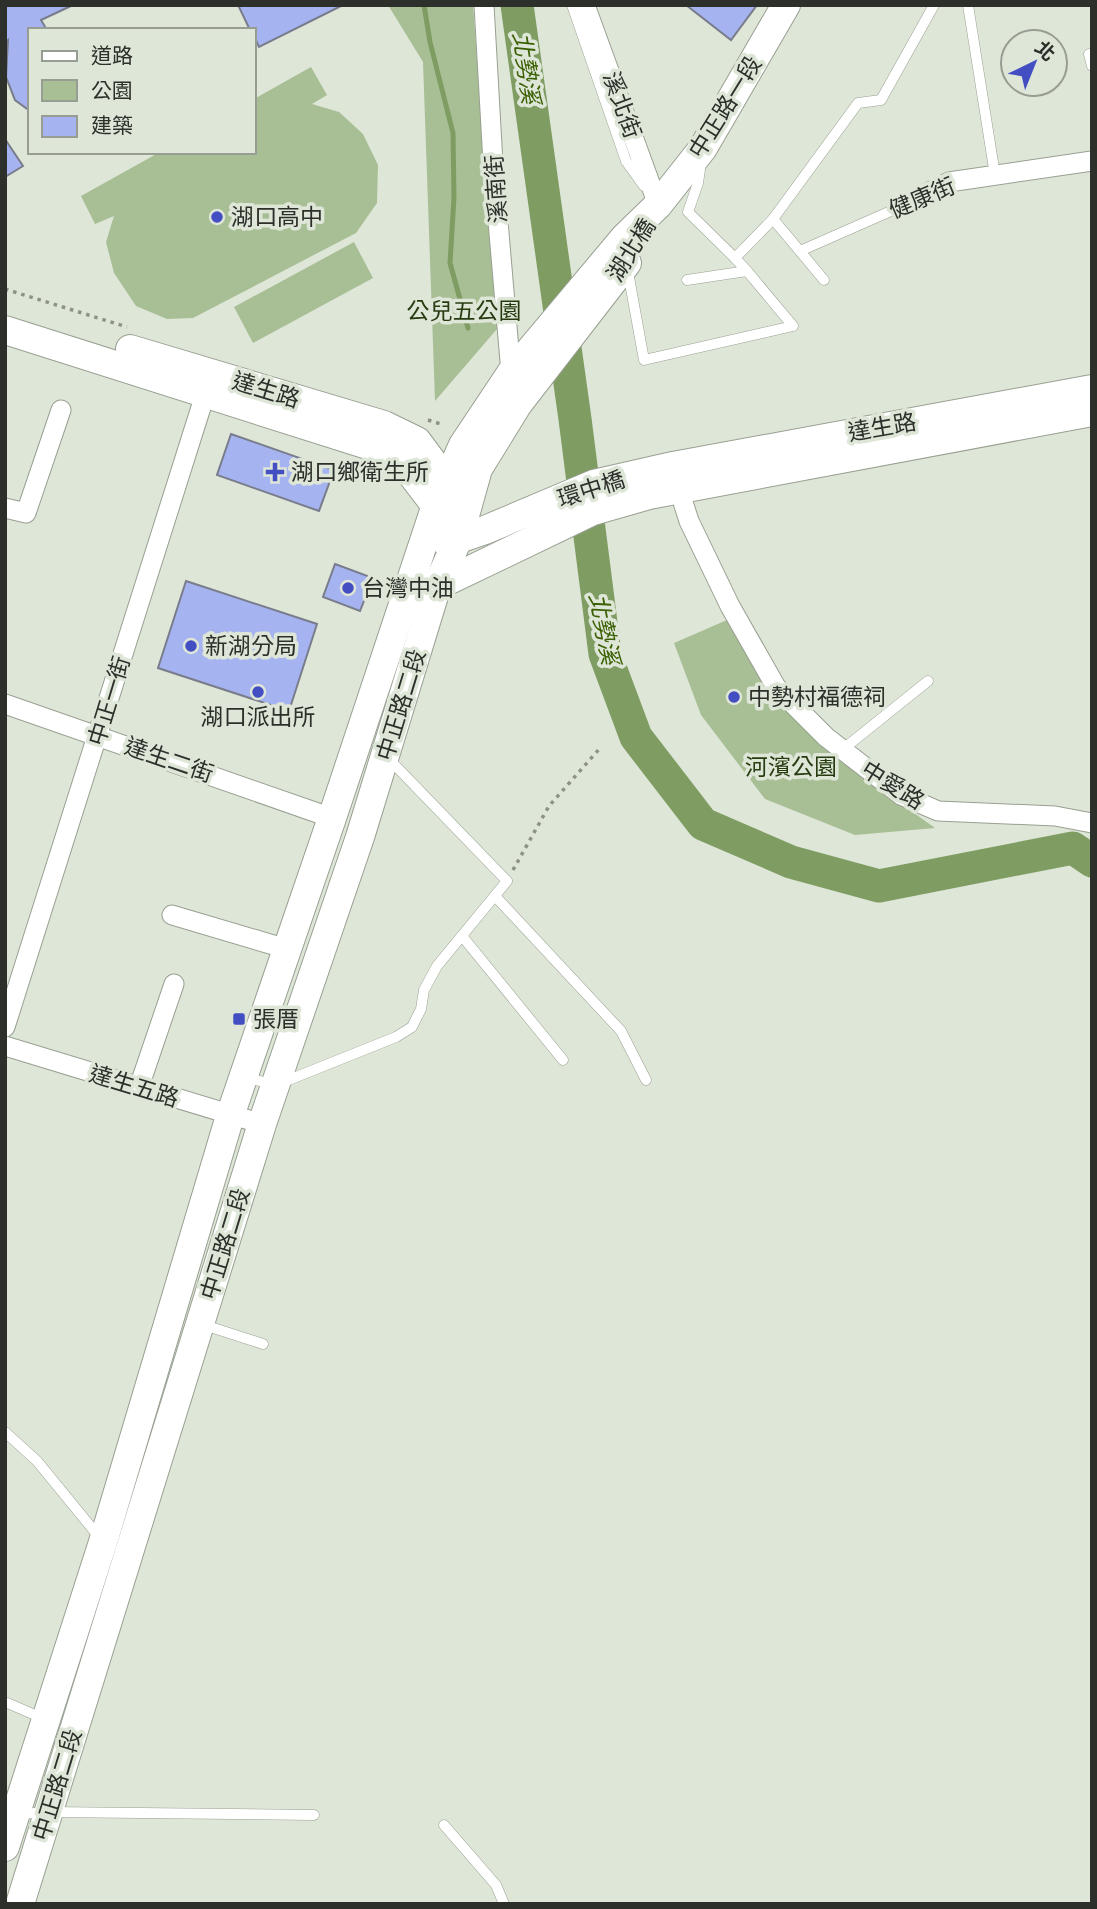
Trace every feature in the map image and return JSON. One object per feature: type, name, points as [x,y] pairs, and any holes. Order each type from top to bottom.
[{"type":"main road","name":"中正路一段","points":[[658,205],[703,148],[786,5]]},
{"type":"main road","name":"湖北橋","points":[[511,373],[625,237],[658,205]]},
{"type":"main road","name":"湖北橋","points":[[471,525],[478,469],[518,404],[626,264],[658,205]]},
{"type":"main road","name":"達生路","points":[[5,312],[396,454],[441,493],[471,525],[480,566]]},
{"type":"main road","name":"達生路","points":[[5,330],[209,384]]},
{"type":"main road","points":[[417,556],[463,445],[511,373]]},
{"type":"main road","name":"達生路","points":[[1016,415],[1092,389]]},
{"type":"main road","name":"達生路","points":[[675,477],[1016,415],[1092,412]]},
{"type":"main road","name":"環中橋","points":[[515,531],[594,484],[675,477]]},
{"type":"main road","points":[[417,556],[471,525],[515,531]]},
{"type":"main road","points":[[437,586],[471,525]]},
{"type":"main road","points":[[437,586],[480,566],[515,531]]},
{"type":"main road","name":"中正路二段","points":[[5,1847],[103,1542],[230,1116],[332,818],[417,556]]},
{"type":"main road","name":"中正路二段","points":[[22,1903],[262,1125],[360,837],[437,586]]},
{"type":"street","name":"溪南街","points":[[484,5],[511,373]]},
{"type":"street","name":"溪北街","points":[[585,5],[658,205]]},
{"type":"street","name":"健康街","points":[[900,207],[949,182],[1092,161]]},
{"type":"street","name":"中正一街","points":[[5,1027],[209,384]]},
{"type":"street","points":[[5,508],[26,513],[61,410]]},
{"type":"street","name":"中愛路","points":[[675,477],[689,521],[730,606],[775,687],[842,751],[901,795],[938,811],[1055,816],[1092,823]]},
{"type":"street","name":"達生二街","points":[[5,704],[332,818]]},
{"type":"street","points":[[172,915],[287,949]]},
{"type":"street","points":[[139,1087],[174,984]]},
{"type":"street","name":"達生五路","points":[[5,1046],[262,1125]]},
{"type":"lane","points":[[572,5],[626,161],[658,205]]},
{"type":"lane","points":[[735,258],[773,219],[859,103],[881,100],[934,5]]},
{"type":"lane","points":[[968,5],[995,175]]},
{"type":"lane","points":[[1089,54],[1092,66]]},
{"type":"lane","points":[[626,264],[644,359],[793,326],[747,271],[688,212],[698,183],[703,148]]},
{"type":"lane","name":"健康街","points":[[800,251],[900,207]]},
{"type":"lane","points":[[773,219],[824,280]]},
{"type":"lane","points":[[687,280],[747,271]]},
{"type":"lane","points":[[842,751],[928,681]]},
{"type":"lane","points":[[243,1077],[275,1085],[396,1037],[412,1027],[421,1009],[424,990],[437,966],[507,881],[385,755]]},
{"type":"lane","points":[[495,896],[621,1031],[646,1080]]},
{"type":"lane","points":[[462,936],[563,1060]]},
{"type":"lane","points":[[200,1323],[263,1344]]},
{"type":"lane","points":[[5,1432],[37,1461],[103,1542]]},
{"type":"lane","points":[[5,1702],[46,1720]]},
{"type":"lane","points":[[16,1814],[49,1812],[314,1815]]},
{"type":"lane","points":[[444,1825],[496,1885],[504,1904]]},
{"type":"path","points":[[507,881],[549,806],[601,747]]},
{"type":"green space","name":"公兒五公園","points":[[388,5],[473,5],[497,329],[435,401],[423,62]]},
{"type":"green space","points":[[311,67],[327,95],[312,104],[339,112],[363,134],[378,165],[377,203],[356,233],[193,318],[167,319],[136,306],[114,273],[106,242],[114,216],[95,224],[81,196],[156,154],[256,154],[256,98]]},
{"type":"green space","points":[[354,242],[373,278],[253,343],[234,307]]},
{"type":"green space","name":"河濱公園","points":[[727,620],[770,695],[837,758],[935,828],[855,835],[765,799],[701,715],[674,643]]},
{"type":"building","points":[[5,5],[73,5],[41,20],[46,28],[28,28],[28,110],[15,100],[6,77],[8,40],[5,42]]},
{"type":"building","points":[[238,5],[343,5],[259,47],[256,28],[249,28]]},
{"type":"building","points":[[686,5],[757,5],[731,40]]},
{"type":"building","points":[[5,139],[23,166],[5,177]]},
{"type":"building","name":"湖口鄉衛生所","points":[[231,434],[334,470],[319,511],[217,475]]},
{"type":"building","name":"台灣中油","points":[[335,564],[373,578],[360,611],[323,597]]},
{"type":"building","name":"新湖分局","points":[[186,581],[317,624],[289,711],[158,668]]},
{"type":"waterway","points":[[424,5],[430,42],[453,133],[454,197],[450,263],[468,328]]},
{"type":"waterway","name":"北勢溪","points":[[517,5],[605,654],[636,737],[703,824],[791,862],[879,886],[1073,848],[1092,861]]},
{"type":"place","name":"湖口高中","points":[[217,217]]},
{"type":"place","name":"湖口鄉衛生所","points":[[275,472]]},
{"type":"place","name":"台灣中油","points":[[348,588]]},
{"type":"place","name":"新湖分局","points":[[191,646]]},
{"type":"place","name":"湖口派出所","points":[[258,692]]},
{"type":"place","name":"中勢村福德祠","points":[[734,697]]},
{"type":"place","name":"張厝","points":[[239,1019]]}]
